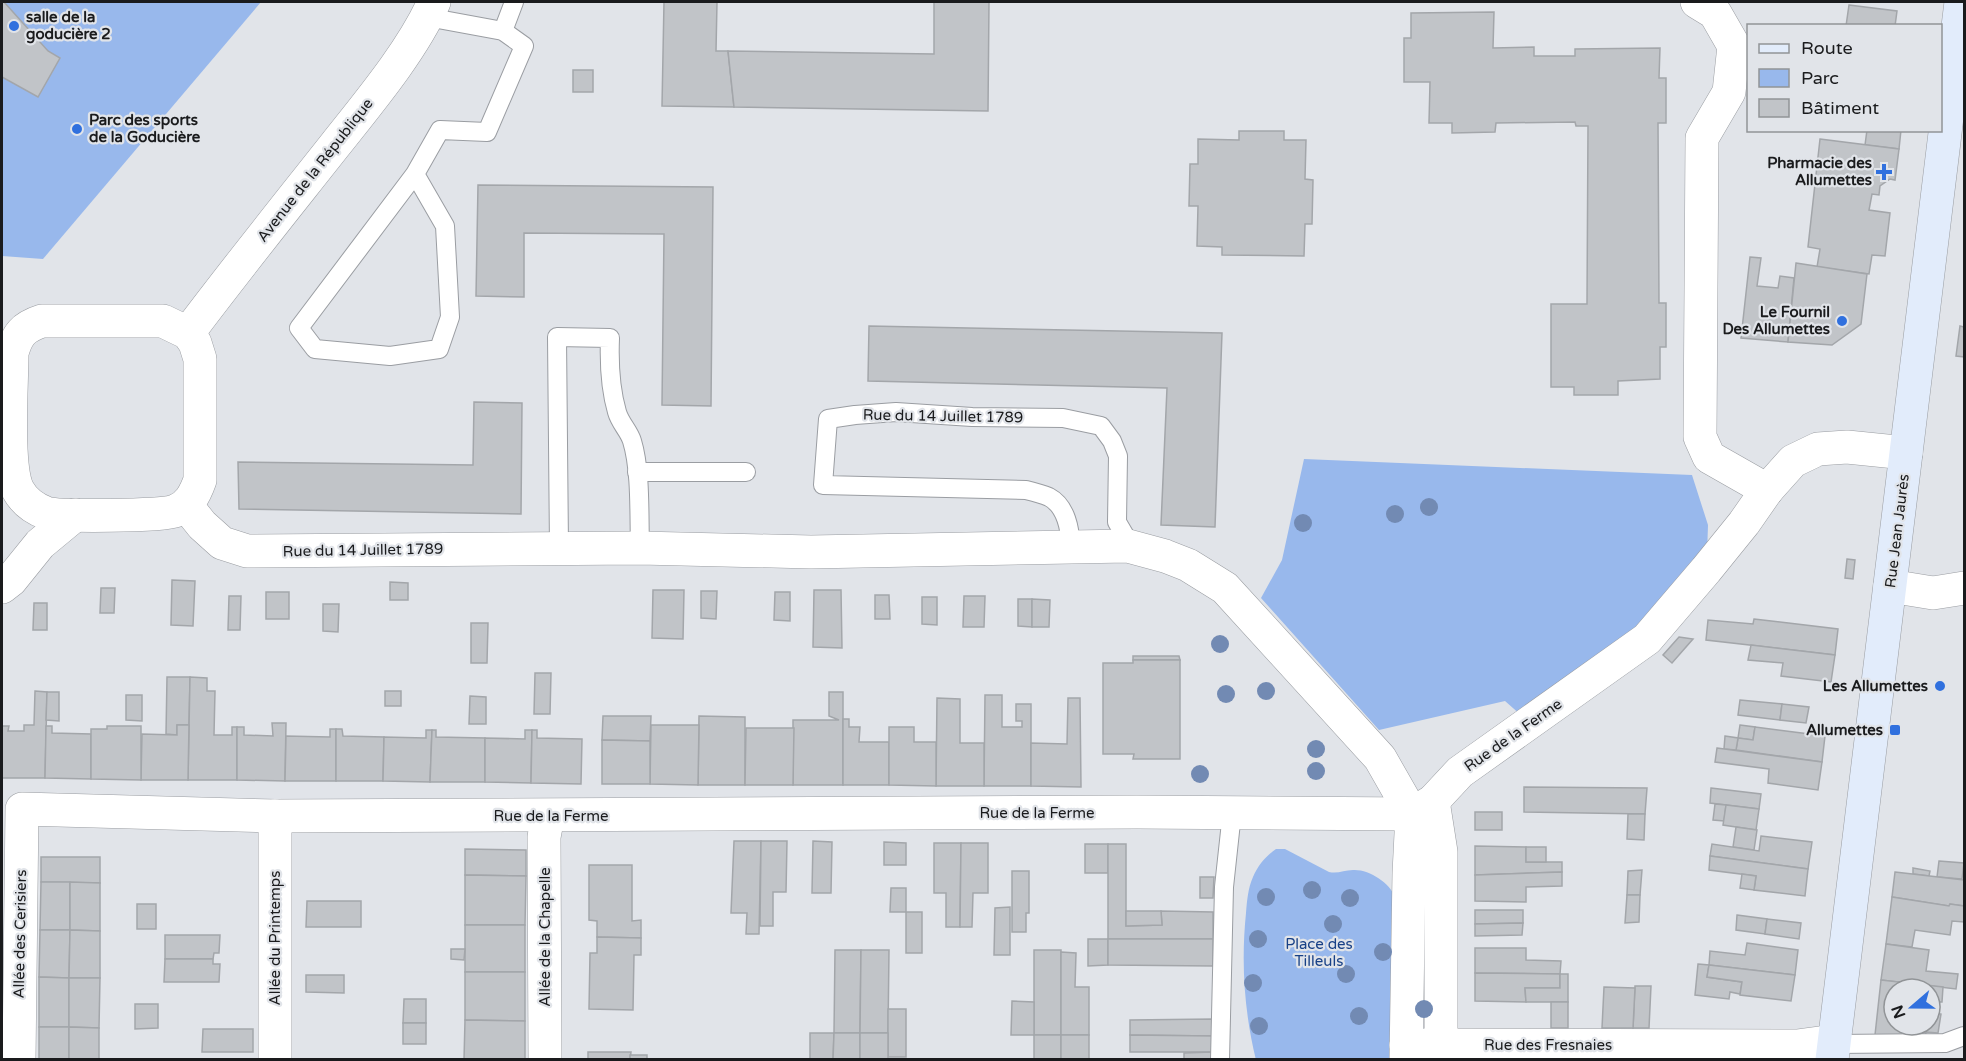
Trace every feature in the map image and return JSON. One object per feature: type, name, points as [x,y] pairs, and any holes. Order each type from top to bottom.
[{"type":"main road","name":"Rue Jean Jaurès","points":[[1833,1048],[1961,2]]},
{"type":"street","points":[[1697,2],[1714,13],[1734,46],[1729,92],[1702,138],[1700,436],[1709,457],[1767,490]]},
{"type":"street","name":"Avenue de la République","points":[[188,333],[379,90],[430,9]]},
{"type":"street","points":[[42,321],[163,321],[188,333],[195,343],[200,359],[200,480],[195,495],[186,504],[176,511],[160,514],[48,513],[34,507],[7,487],[12,353],[22,330],[42,321]]},
{"type":"street","name":"Rue de la Ferme","points":[[22,808],[274,816],[548,816],[1232,813],[1422,807],[1460,771],[1647,639],[1706,570],[1767,490],[1793,461],[1818,449],[1846,447],[1906,453]]},
{"type":"street","name":"Rue du 14 Juillet 1789","points":[[186,504],[202,525],[222,543],[248,551],[640,548],[811,552],[1123,546],[1147,550],[1188,565],[1225,588],[1422,807]]},
{"type":"street","points":[[2,587],[11,580],[40,544],[75,515]]},
{"type":"street","points":[[1890,586],[1933,592],[1965,588]]},
{"type":"street","points":[[1406,1052],[1422,807]]},
{"type":"street","points":[[1422,807],[1441,852],[1441,1052]]},
{"type":"street","name":"Allée des Cerisiers","points":[[19,1059],[22,808]]},
{"type":"street","name":"Allée du Printemps","points":[[274,816],[275,1059]]},
{"type":"street","name":"Allée de la Chapelle","points":[[545,1059],[544,837],[548,816]]},
{"type":"street","name":"Rue des Fresnaies","points":[[1406,1052],[1797,1046],[1833,1048]]},
{"type":"lane","points":[[503,31],[514,2]]},
{"type":"lane","points":[[416,174],[445,226],[450,317],[439,349],[390,356],[315,349],[299,328],[416,174],[440,130],[487,132],[524,46],[503,31],[430,9]]},
{"type":"lane","points":[[558,548],[557,337],[610,338],[609,370],[617,412],[622,426],[632,439],[640,548]]},
{"type":"lane","name":"Rue du 14 Juillet 1789","points":[[1070,548],[1071,534],[1064,514],[1051,498],[1026,490],[823,485],[828,419],[855,414],[896,412],[972,417],[1063,418],[1101,426],[1112,441],[1118,456],[1117,522],[1124,534],[1123,546]]},
{"type":"lane","points":[[636,472],[746,472]]},
{"type":"lane","points":[[1220,1059],[1224,887],[1232,813]]},
{"type":"lane","points":[[1833,1048],[1945,1043],[1965,1036]]},
{"type":"green space","name":"Parc des sports de la Goducière","points":[[2,2],[261,2],[43,259],[2,256]]},
{"type":"green space","points":[[1304,459],[1692,475],[1708,525],[1707,555],[1642,631],[1522,716],[1505,701],[1379,730],[1261,598],[1282,560]]},
{"type":"green space","name":"Place des Tilleuls","points":[[1276,849],[1285,849],[1329,872],[1359,870],[1372,874],[1389,887],[1395,897],[1394,1059],[1256,1060],[1245,986],[1244,950],[1247,904],[1255,873],[1263,861]]},
{"type":"building","name":"salle de la goducière 2","points":[[2,2],[48,51],[60,58],[38,97],[2,77]]},
{"type":"building","points":[[664,2],[717,2],[716,51],[728,51],[734,107],[662,106]]},
{"type":"building","points":[[934,2],[989,2],[988,111],[734,107],[728,51],[934,54]]},
{"type":"building","points":[[1849,5],[1897,11],[1895,24],[1846,24]]},
{"type":"building","points":[[1494,12],[1493,48],[1534,47],[1534,56],[1575,56],[1575,49],[1660,48],[1659,78],[1666,78],[1666,123],[1658,123],[1659,303],[1666,303],[1666,347],[1660,347],[1660,379],[1618,381],[1618,395],[1574,395],[1574,387],[1551,387],[1551,304],[1587,304],[1588,126],[1576,126],[1575,122],[1496,123],[1495,132],[1452,133],[1452,123],[1429,123],[1430,82],[1404,82],[1404,38],[1411,38],[1411,13]]},
{"type":"building","points":[[573,70],[593,70],[593,92],[573,92]]},
{"type":"building","points":[[1239,131],[1284,131],[1284,140],[1306,140],[1305,179],[1313,180],[1312,224],[1305,224],[1304,256],[1222,255],[1222,247],[1197,246],[1198,206],[1189,206],[1190,164],[1198,164],[1198,139],[1239,140]]},
{"type":"building","points":[[1867,132],[1901,132],[1899,149],[1865,145]]},
{"type":"building","points":[[1820,139],[1899,149],[1895,180],[1890,179],[1880,186],[1879,195],[1872,194],[1869,210],[1890,213],[1885,256],[1872,255],[1869,274],[1817,267],[1820,249],[1808,247]]},
{"type":"building","points":[[478,185],[713,187],[711,406],[662,405],[664,234],[524,233],[524,297],[476,296]]},
{"type":"building","points":[[1750,257],[1761,258],[1757,286],[1778,288],[1780,276],[1794,278],[1788,342],[1741,338]]},
{"type":"building","points":[[1796,263],[1867,274],[1861,324],[1832,345],[1788,342]]},
{"type":"building","points":[[869,326],[1222,333],[1215,527],[1161,525],[1167,388],[868,381]]},
{"type":"building","points":[[1960,326],[1964,327],[1964,357],[1956,356]]},
{"type":"building","points":[[474,402],[522,403],[521,514],[239,509],[238,462],[473,465]]},
{"type":"building","points":[[1847,559],[1855,560],[1853,579],[1845,578]]},
{"type":"building","points":[[172,580],[195,581],[193,626],[171,625]]},
{"type":"building","points":[[390,582],[408,583],[408,600],[390,600]]},
{"type":"building","points":[[101,588],[115,588],[114,613],[100,613]]},
{"type":"building","points":[[653,590],[684,590],[683,639],[652,638]]},
{"type":"building","points":[[814,590],[841,590],[842,648],[813,647]]},
{"type":"building","points":[[701,591],[717,591],[716,619],[701,618]]},
{"type":"building","points":[[266,592],[289,592],[289,619],[266,619]]},
{"type":"building","points":[[775,592],[790,592],[790,621],[774,620]]},
{"type":"building","points":[[875,595],[889,595],[890,619],[875,619]]},
{"type":"building","points":[[229,596],[241,596],[240,630],[228,630]]},
{"type":"building","points":[[964,596],[985,596],[984,627],[963,627]]},
{"type":"building","points":[[922,597],[937,597],[937,625],[922,624]]},
{"type":"building","points":[[1018,599],[1032,599],[1032,627],[1018,626]]},
{"type":"building","points":[[1032,599],[1050,600],[1049,627],[1032,627]]},
{"type":"building","points":[[34,603],[47,603],[47,630],[33,630]]},
{"type":"building","points":[[323,604],[339,604],[338,632],[323,631]]},
{"type":"building","points":[[1754,619],[1838,629],[1835,655],[1706,640],[1708,620],[1753,624]]},
{"type":"building","points":[[471,623],[488,623],[487,663],[471,663]]},
{"type":"building","points":[[1679,637],[1693,639],[1672,663],[1663,655]]},
{"type":"building","points":[[1751,645],[1835,655],[1831,682],[1781,676],[1783,663],[1748,660]]},
{"type":"building","points":[[1133,656],[1179,656],[1180,660],[1133,660]]},
{"type":"building","points":[[1133,660],[1180,660],[1180,759],[1133,759],[1134,754],[1103,754],[1103,663],[1133,663]]},
{"type":"building","points":[[535,673],[551,673],[550,714],[534,714]]},
{"type":"building","points":[[167,677],[190,677],[189,725],[177,725],[177,735],[166,734]]},
{"type":"building","points":[[190,677],[207,678],[207,691],[215,691],[214,735],[232,735],[232,727],[237,727],[237,780],[188,780]]},
{"type":"building","points":[[35,691],[47,692],[45,778],[2,778],[2,726],[9,726],[8,731],[24,731],[24,725],[34,725]]},
{"type":"building","points":[[385,691],[401,691],[401,706],[385,706]]},
{"type":"building","points":[[47,692],[59,692],[59,721],[46,720]]},
{"type":"building","points":[[829,692],[843,692],[843,785],[793,785],[793,720],[839,720],[829,716]]},
{"type":"building","points":[[126,695],[142,695],[142,721],[126,720]]},
{"type":"building","points":[[985,695],[1002,695],[1002,727],[1022,727],[1022,721],[1016,721],[1016,704],[1031,704],[1031,786],[984,786]]},
{"type":"building","points":[[470,696],[486,697],[486,724],[469,724]]},
{"type":"building","points":[[937,698],[960,699],[960,743],[984,743],[984,786],[936,786]]},
{"type":"building","points":[[1068,698],[1080,698],[1081,787],[1031,786],[1031,743],[1067,744]]},
{"type":"building","points":[[1740,700],[1782,704],[1780,720],[1738,715]]},
{"type":"building","points":[[1782,704],[1809,707],[1806,723],[1780,720]]},
{"type":"building","points":[[603,716],[651,716],[650,741],[602,740]]},
{"type":"building","points":[[699,716],[745,717],[745,785],[698,785]]},
{"type":"building","points":[[843,719],[849,719],[849,727],[860,727],[859,742],[889,742],[889,785],[843,785]]},
{"type":"building","points":[[272,723],[286,723],[285,781],[237,780],[237,727],[244,727],[244,735],[273,736]]},
{"type":"building","points":[[177,725],[189,725],[188,780],[141,780],[142,734],[177,735]]},
{"type":"building","points":[[651,725],[699,725],[698,785],[650,784]]},
{"type":"building","points":[[1740,725],[1755,727],[1753,740],[1738,738]]},
{"type":"building","points":[[46,726],[52,726],[52,733],[91,734],[91,779],[45,778]]},
{"type":"building","points":[[107,726],[141,726],[141,780],[91,779],[91,729],[107,729]]},
{"type":"building","points":[[889,727],[914,727],[914,742],[936,742],[936,786],[889,785]]},
{"type":"building","points":[[1755,727],[1825,736],[1822,762],[1736,750],[1738,738],[1753,740]]},
{"type":"building","points":[[746,728],[794,728],[793,785],[745,785]]},
{"type":"building","points":[[330,729],[336,729],[336,781],[285,781],[286,736],[330,737]]},
{"type":"building","points":[[336,729],[342,729],[343,736],[384,737],[383,781],[336,781]]},
{"type":"building","points":[[426,730],[432,730],[430,782],[383,781],[384,737],[426,738]]},
{"type":"building","points":[[432,730],[436,730],[436,737],[485,738],[485,782],[430,782]]},
{"type":"building","points":[[525,730],[532,730],[531,783],[485,782],[485,738],[525,739]]},
{"type":"building","points":[[532,730],[537,730],[537,738],[582,739],[581,784],[531,783]]},
{"type":"building","points":[[1725,736],[1738,738],[1736,750],[1724,749]]},
{"type":"building","points":[[602,740],[650,741],[650,784],[602,784]]},
{"type":"building","points":[[1717,748],[1822,762],[1818,790],[1768,783],[1769,769],[1715,762]]},
{"type":"building","points":[[1524,787],[1647,788],[1645,814],[1524,812]]},
{"type":"building","points":[[1711,788],[1761,794],[1759,809],[1710,803]]},
{"type":"building","points":[[1715,804],[1726,805],[1724,821],[1713,820]]},
{"type":"building","points":[[1726,805],[1759,809],[1756,830],[1723,825]]},
{"type":"building","points":[[1475,812],[1502,812],[1502,830],[1475,830]]},
{"type":"building","points":[[1628,814],[1645,814],[1644,840],[1627,839]]},
{"type":"building","points":[[1736,827],[1757,830],[1754,850],[1733,847]]},
{"type":"building","points":[[1761,836],[1812,842],[1808,869],[1710,856],[1712,844],[1759,851]]},
{"type":"building","points":[[734,841],[761,841],[759,934],[746,934],[747,913],[731,913]]},
{"type":"building","points":[[761,841],[787,841],[786,892],[773,892],[773,926],[760,926]]},
{"type":"building","points":[[813,841],[832,842],[831,893],[812,893]]},
{"type":"building","points":[[884,842],[906,843],[906,865],[884,865]]},
{"type":"building","points":[[934,843],[961,843],[960,927],[946,927],[946,893],[934,893]]},
{"type":"building","points":[[961,843],[988,843],[988,893],[973,893],[972,927],[960,927]]},
{"type":"building","points":[[1085,844],[1108,844],[1108,873],[1085,873]]},
{"type":"building","points":[[1108,844],[1126,844],[1126,926],[1162,925],[1161,911],[1213,912],[1213,939],[1108,939]]},
{"type":"building","points":[[1475,846],[1526,847],[1526,862],[1562,862],[1562,872],[1475,875]]},
{"type":"building","points":[[1526,847],[1546,847],[1546,862],[1526,862]]},
{"type":"building","points":[[465,849],[526,850],[526,876],[465,875]]},
{"type":"building","points":[[1710,856],[1808,869],[1805,896],[1754,890],[1756,876],[1709,870]]},
{"type":"building","points":[[41,857],[100,857],[100,883],[41,882]]},
{"type":"building","points":[[1939,861],[1964,863],[1962,879],[1937,877]]},
{"type":"building","points":[[589,865],[632,865],[632,921],[641,920],[641,938],[597,937],[597,921],[589,920]]},
{"type":"building","points":[[1913,868],[1930,871],[1929,876],[1913,874]]},
{"type":"building","points":[[1642,870],[1640,895],[1627,895],[1628,871]]},
{"type":"building","points":[[1012,871],[1029,871],[1029,913],[1026,913],[1026,932],[1012,932]]},
{"type":"building","points":[[1562,872],[1562,886],[1526,887],[1526,902],[1475,901],[1475,875]]},
{"type":"building","points":[[1895,872],[1964,880],[1964,906],[1950,904],[1949,906],[1892,897]]},
{"type":"building","points":[[1742,874],[1756,876],[1754,890],[1740,888]]},
{"type":"building","points":[[465,875],[526,876],[525,925],[465,925]]},
{"type":"building","points":[[1200,877],[1214,877],[1213,898],[1200,898]]},
{"type":"building","points":[[41,882],[70,882],[70,930],[40,930]]},
{"type":"building","points":[[70,882],[100,883],[100,931],[70,930]]},
{"type":"building","points":[[891,888],[906,888],[906,912],[890,912]]},
{"type":"building","points":[[1627,895],[1640,895],[1639,922],[1625,923]]},
{"type":"building","points":[[1892,897],[1949,906],[1950,904],[1964,906],[1964,922],[1952,921],[1950,935],[1915,930],[1912,947],[1886,944]]},
{"type":"building","points":[[307,901],[361,901],[361,927],[306,927]]},
{"type":"building","points":[[137,904],[156,904],[156,929],[137,929]]},
{"type":"building","points":[[1010,907],[1010,955],[994,955],[995,908]]},
{"type":"building","points":[[1475,910],[1523,910],[1523,923],[1475,924]]},
{"type":"building","points":[[1126,911],[1161,911],[1162,925],[1126,926]]},
{"type":"building","points":[[906,912],[922,912],[922,953],[906,953]]},
{"type":"building","points":[[1737,915],[1767,919],[1765,934],[1736,930]]},
{"type":"building","points":[[1767,919],[1801,923],[1799,939],[1765,934]]},
{"type":"building","points":[[1523,923],[1522,935],[1475,936],[1475,924]]},
{"type":"building","points":[[465,925],[525,925],[525,972],[465,972]]},
{"type":"building","points":[[40,930],[70,930],[69,978],[39,977]]},
{"type":"building","points":[[70,930],[100,931],[100,978],[69,978]]},
{"type":"building","points":[[165,935],[220,935],[219,953],[214,953],[213,959],[165,959]]},
{"type":"building","points":[[597,937],[641,938],[641,955],[634,955],[633,1010],[589,1009],[590,953],[597,953]]},
{"type":"building","points":[[1088,939],[1108,939],[1108,965],[1088,966]]},
{"type":"building","points":[[1108,939],[1213,939],[1213,966],[1108,965]]},
{"type":"building","points":[[1747,943],[1798,950],[1795,975],[1709,965],[1710,951],[1745,955]]},
{"type":"building","points":[[1886,944],[1929,950],[1926,971],[1958,974],[1956,989],[1942,987],[1942,977],[1882,977],[1881,980]]},
{"type":"building","points":[[1475,948],[1526,948],[1526,960],[1561,961],[1560,974],[1475,973]]},
{"type":"building","points":[[451,949],[465,949],[464,960],[451,959]]},
{"type":"building","points":[[835,950],[861,950],[860,1033],[834,1033]]},
{"type":"building","points":[[861,950],[889,950],[888,1033],[860,1033]]},
{"type":"building","points":[[1034,950],[1061,950],[1061,1035],[1034,1035]]},
{"type":"building","points":[[1061,952],[1076,953],[1075,987],[1089,987],[1089,1035],[1061,1035]]},
{"type":"building","points":[[165,959],[213,959],[213,964],[220,964],[219,982],[164,982]]},
{"type":"building","points":[[1698,964],[1709,965],[1707,977],[1742,982],[1740,994],[1730,992],[1729,999],[1695,995]]},
{"type":"building","points":[[1709,965],[1795,975],[1791,1001],[1740,995],[1742,982],[1707,977]]},
{"type":"building","points":[[465,972],[525,972],[525,1021],[465,1020]]},
{"type":"building","points":[[1475,973],[1560,974],[1560,988],[1525,988],[1526,1002],[1475,1001]]},
{"type":"building","points":[[1560,974],[1568,974],[1568,1002],[1526,1002],[1525,988],[1560,988]]},
{"type":"building","points":[[306,975],[344,975],[344,993],[306,992]]},
{"type":"building","points":[[39,977],[69,978],[69,1027],[39,1027]]},
{"type":"building","points":[[69,978],[100,978],[99,1028],[69,1027]]},
{"type":"building","points":[[1881,980],[1882,980],[1882,1036],[1875,1035]]},
{"type":"building","points":[[1635,986],[1651,986],[1649,1028],[1633,1028]]},
{"type":"building","points":[[1604,987],[1635,988],[1633,1028],[1602,1028]]},
{"type":"building","points":[[404,999],[426,999],[426,1023],[403,1023]]},
{"type":"building","points":[[1012,1001],[1034,1002],[1034,1035],[1011,1035]]},
{"type":"building","points":[[1551,1002],[1568,1002],[1568,1028],[1551,1028]]},
{"type":"building","points":[[135,1004],[158,1004],[158,1028],[135,1029]]},
{"type":"building","points":[[888,1009],[906,1009],[906,1057],[888,1057]]},
{"type":"building","points":[[1213,1019],[1213,1036],[1130,1035],[1130,1020]]},
{"type":"building","points":[[465,1020],[525,1021],[525,1060],[464,1060]]},
{"type":"building","points":[[403,1023],[426,1023],[426,1044],[403,1044]]},
{"type":"building","points":[[39,1027],[69,1027],[69,1060],[39,1060]]},
{"type":"building","points":[[69,1027],[99,1028],[99,1060],[69,1060]]},
{"type":"building","points":[[203,1029],[253,1029],[253,1052],[202,1052]]},
{"type":"building","points":[[810,1033],[834,1033],[833,1060],[810,1060]]},
{"type":"building","points":[[834,1033],[860,1033],[860,1060],[833,1060]]},
{"type":"building","points":[[860,1033],[888,1033],[888,1060],[860,1060]]},
{"type":"building","points":[[1034,1035],[1061,1035],[1061,1060],[1034,1060]]},
{"type":"building","points":[[1061,1035],[1089,1035],[1089,1060],[1061,1060]]},
{"type":"building","points":[[1130,1035],[1213,1036],[1212,1052],[1130,1052]]},
{"type":"building","points":[[1895,1037],[1925,1037],[1925,1040]]},
{"type":"building","points":[[588,1052],[631,1052],[630,1060],[588,1060]]},
{"type":"building","points":[[1212,1052],[1212,1060],[1184,1060],[1184,1053]]},
{"type":"building","points":[[630,1055],[647,1055],[647,1060],[630,1060]]},
{"type":"place","name":"salle de la goducière 2","points":[[14,26]]},
{"type":"place","name":"Parc des sports de la Goducière","points":[[77,129]]},
{"type":"place","name":"Pharmacie des Allumettes","points":[[1884,172]]},
{"type":"place","name":"Le Fournil Des Allumettes","points":[[1842,321]]},
{"type":"place","name":"Les Allumettes","points":[[1940,686]]},
{"type":"place","name":"Allumettes","points":[[1895,730]]}]
